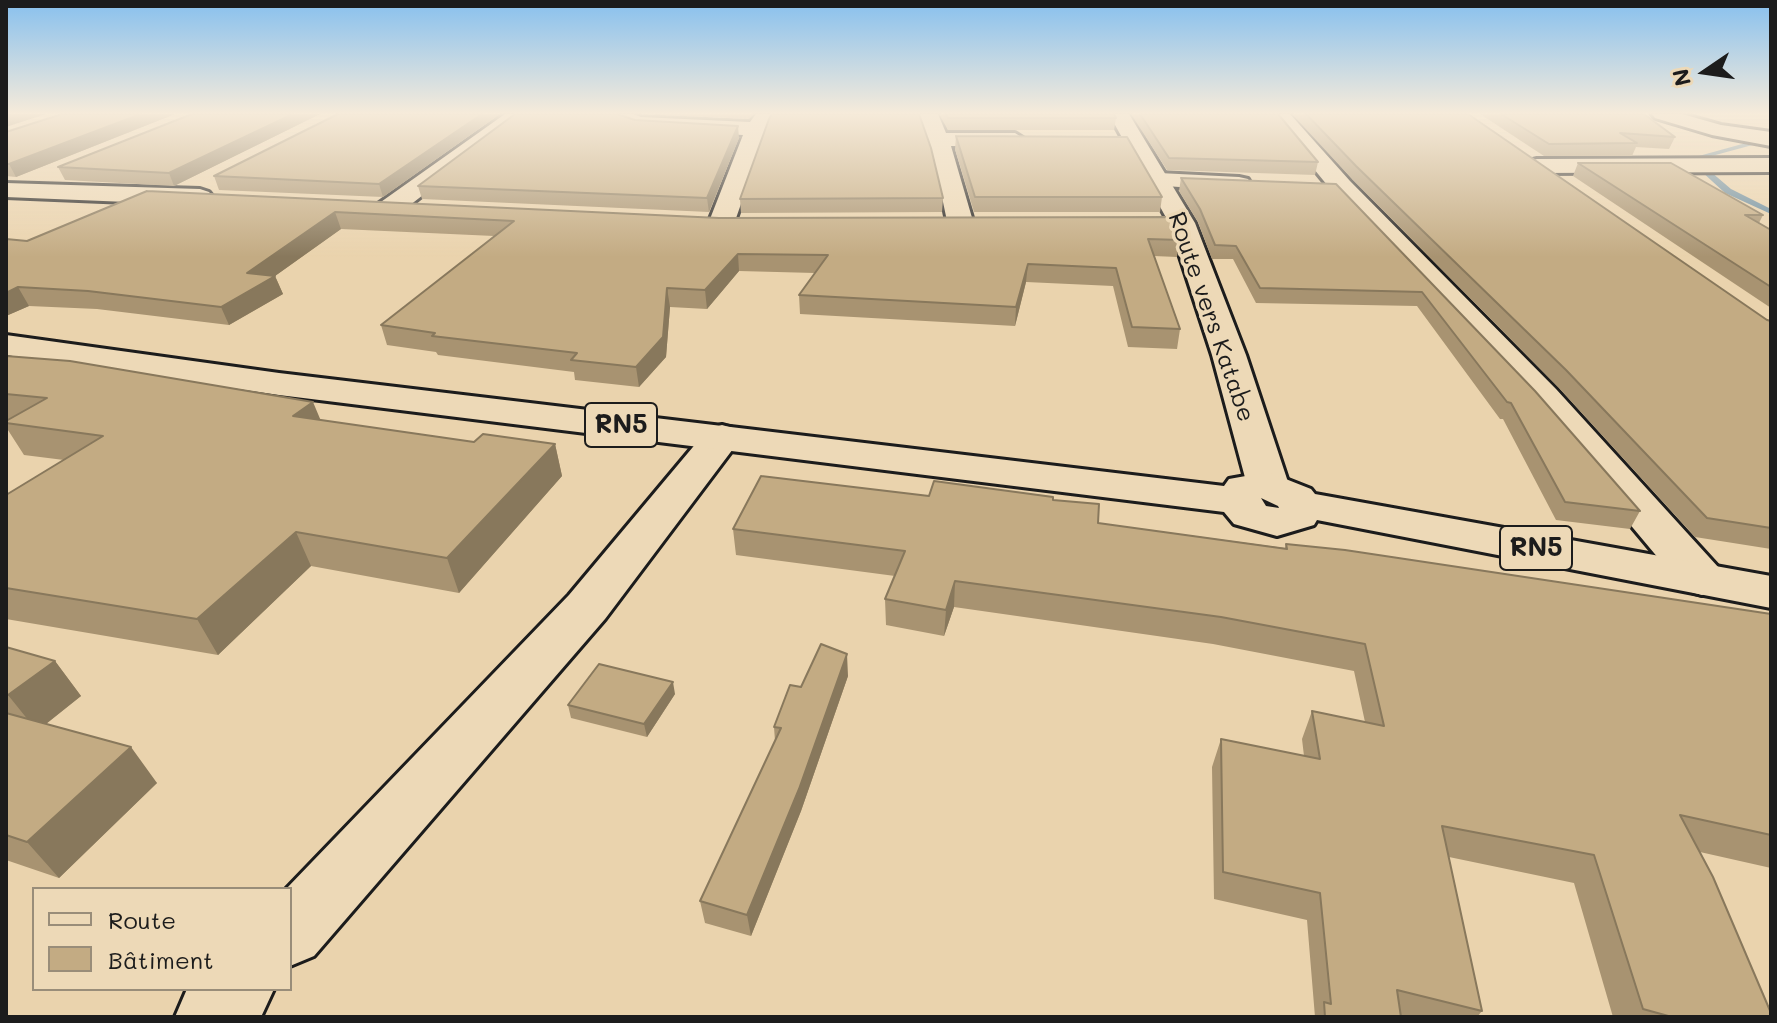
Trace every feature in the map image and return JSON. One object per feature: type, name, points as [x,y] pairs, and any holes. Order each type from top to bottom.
[{"type":"main road","points":[[387,210],[452,162]]},
{"type":"main road","points":[[721,224],[745,162]]},
{"type":"main road","points":[[944,162],[960,221]]},
{"type":"main road","name":"Route vers Katabe","points":[[1144,162],[1159,180],[1167,223],[1229,355],[1268,497]]},
{"type":"main road","points":[[1310,162],[1326,186],[1543,397],[1702,579]]},
{"type":"main road","points":[[1531,162],[1569,189]]},
{"type":"main road","points":[[1638,162],[1771,165]]},
{"type":"main road","points":[[8,191],[68,167]]},
{"type":"main road","points":[[1159,180],[1267,184]]},
{"type":"main road","points":[[8,191],[181,196],[216,191]]},
{"type":"main road","points":[[358,208],[432,212]]},
{"type":"main road","points":[[930,222],[991,222]]},
{"type":"main road","points":[[693,223],[750,224]]},
{"type":"main road","name":"RN5","points":[[6,345],[279,384],[1268,497],[1771,592]]},
{"type":"main road","points":[[292,931],[587,607],[722,437]]},
{"type":"main road","points":[[212,1017],[236,991]]},
{"type":"building","points":[[71,162],[193,162],[169,173],[58,167]]},
{"type":"building","points":[[243,162],[412,162],[379,184],[214,176]]},
{"type":"building","points":[[451,162],[723,162],[707,198],[418,186]]},
{"type":"building","points":[[754,162],[934,162],[943,198],[740,199]]},
{"type":"building","points":[[964,162],[1141,162],[1162,197],[975,197]]},
{"type":"building","points":[[1352,162],[1537,162],[1771,321],[1771,528],[1707,518],[1566,370]]},
{"type":"building","points":[[1578,163],[1671,163],[1763,215],[1745,215],[1771,230],[1771,287]]},
{"type":"building","points":[[1181,178],[1336,184],[1535,391],[1640,511],[1565,502],[1511,403],[1507,402],[1422,292],[1260,288],[1236,246],[1215,245],[1200,209]]},
{"type":"building","points":[[147,191],[719,218],[1172,217],[1180,240],[1148,239],[1180,329],[1132,327],[1116,268],[1028,264],[1016,307],[799,295],[828,255],[738,254],[705,290],[667,288],[663,337],[636,367],[571,360],[577,353],[432,336],[435,333],[381,325],[514,221],[335,212],[247,273],[275,276],[221,307],[88,291],[18,287],[6,293],[6,239],[27,241]]},
{"type":"building","points":[[6,356],[70,361],[313,402],[293,416],[474,442],[483,434],[555,444],[447,558],[296,532],[197,619],[6,588],[6,495],[103,436],[6,423],[47,398],[6,394]]},
{"type":"building","points":[[761,476],[929,496],[934,481],[1053,497],[1053,500],[1099,504],[1098,523],[1287,549],[1286,544],[1345,550],[1771,614],[1771,835],[1680,815],[1713,877],[1771,1017],[1672,1017],[1643,1009],[1594,855],[1442,826],[1482,1011],[1397,990],[1401,1017],[1325,1017],[1324,1002],[1331,1004],[1320,893],[1223,872],[1221,739],[1320,759],[1312,711],[1384,726],[1365,644],[1221,617],[955,581],[946,610],[885,599],[905,551],[733,529]]},
{"type":"building","points":[[821,644],[847,654],[799,789],[747,915],[700,901],[781,728],[774,727],[790,685],[801,687]]},
{"type":"building","points":[[6,647],[55,661],[6,695]]},
{"type":"building","points":[[599,664],[673,682],[644,724],[568,705]]},
{"type":"building","points":[[6,713],[131,747],[27,842],[6,835]]},
{"type":"waterway","points":[[1695,162],[1728,191],[1771,212]]}]
